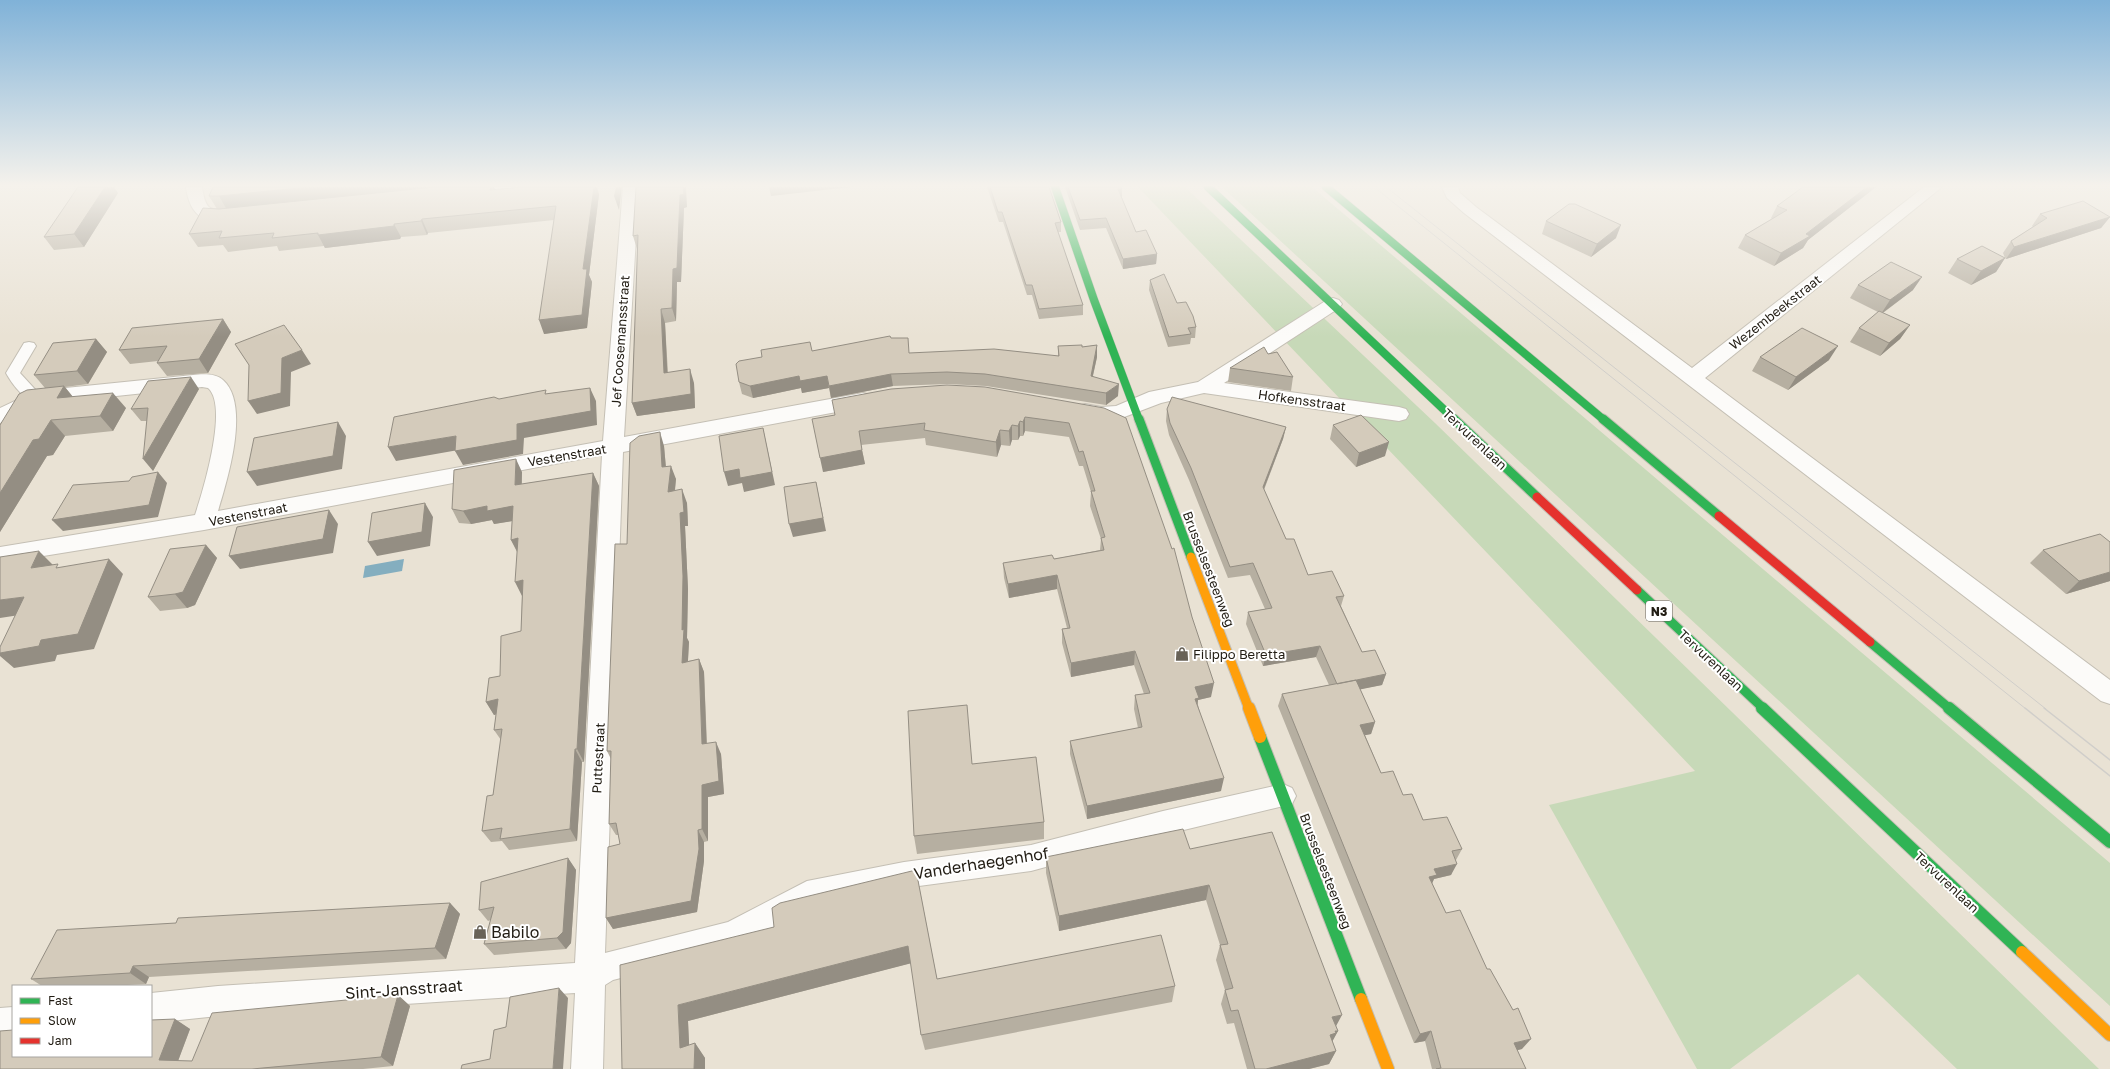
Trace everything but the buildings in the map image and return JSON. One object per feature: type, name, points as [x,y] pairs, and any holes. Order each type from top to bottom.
[{"type":"main road","name":"Brusselsesteenweg","points":[[1073,237],[1134,407],[1251,718],[1283,796],[1388,1069]]},
{"type":"main road","name":"Tervurenlaan","points":[[1261,237],[2110,1035]]},
{"type":"main road","points":[[1386,237],[2110,842]]},
{"type":"street","name":"Jef Coosemansstraat","points":[[613,446],[628,237]]},
{"type":"street","points":[[1506,237],[2110,694]]},
{"type":"street","name":"Wezembeekstraat","points":[[1693,377],[1871,237]]},
{"type":"street","name":"Hofkensstraat","points":[[1204,387],[1333,304]]},
{"type":"street","points":[[0,416],[36,398],[193,381],[207,381],[216,383],[223,392],[225,402],[224,431],[221,461],[204,522]]},
{"type":"street","name":"Hofkensstraat","points":[[1134,407],[1156,397],[1204,387],[1399,414]]},
{"type":"street","name":"Vestenstraat","points":[[0,555],[204,522],[879,397]]},
{"type":"street","points":[[1063,407],[1106,414],[1134,407]]},
{"type":"street","name":"Puttestraat","points":[[586,1069],[590,938],[613,446]]},
{"type":"street","name":"Vanderhaegenhof","points":[[590,977],[607,967],[733,935],[807,894],[904,875],[1031,858],[1163,823],[1283,796]]},
{"type":"street","name":"Sint-Jansstraat","points":[[152,1008],[218,1001],[590,977]]},
{"type":"street","points":[[207,1028],[218,1001]]},
{"type":"street","points":[[0,1023],[12,1022]]},
{"type":"lane","points":[[29,346],[13,374],[16,379],[36,398]]},
{"type":"green space","points":[[1186,237],[1238,237],[1435,423],[2099,1069],[1957,1069],[1858,974],[1730,1069],[1697,1069],[1549,805],[1695,771]]},
{"type":"green space","points":[[1276,237],[1371,237],[2110,863],[2110,1006]]},
{"type":"water","points":[[404,559],[402,571],[363,578],[365,566]]},
{"type":"tram line","points":[[1436,237],[2026,709]]},
{"type":"tram line","points":[[1449,237],[2046,709]]},
{"type":"tram line","points":[[2025,708],[2110,776]]},
{"type":"tram line","points":[[2044,708],[2110,760]]},
{"type":"traffic: fast","points":[[1072,237],[1094,300],[1191,557]]},
{"type":"traffic: fast","points":[[1261,237],[1537,497]]},
{"type":"traffic: fast","points":[[1386,237],[1719,516]]},
{"type":"traffic: fast","points":[[1637,590],[2022,952]]},
{"type":"traffic: fast","points":[[1870,642],[2110,842]]},
{"type":"traffic: fast","points":[[1260,737],[1361,999]]},
{"type":"traffic: slow","points":[[1191,557],[1260,737]]},
{"type":"traffic: slow","points":[[2022,952],[2110,1035]]},
{"type":"traffic: slow","points":[[1361,999],[1388,1069]]},
{"type":"traffic: jam","points":[[1537,497],[1637,590]]},
{"type":"traffic: jam","points":[[1719,516],[1870,642]]},
{"type":"place","name":"Filippo Beretta","points":[[1182,654]]},
{"type":"place","name":"Babilo","points":[[480,932]]}]
